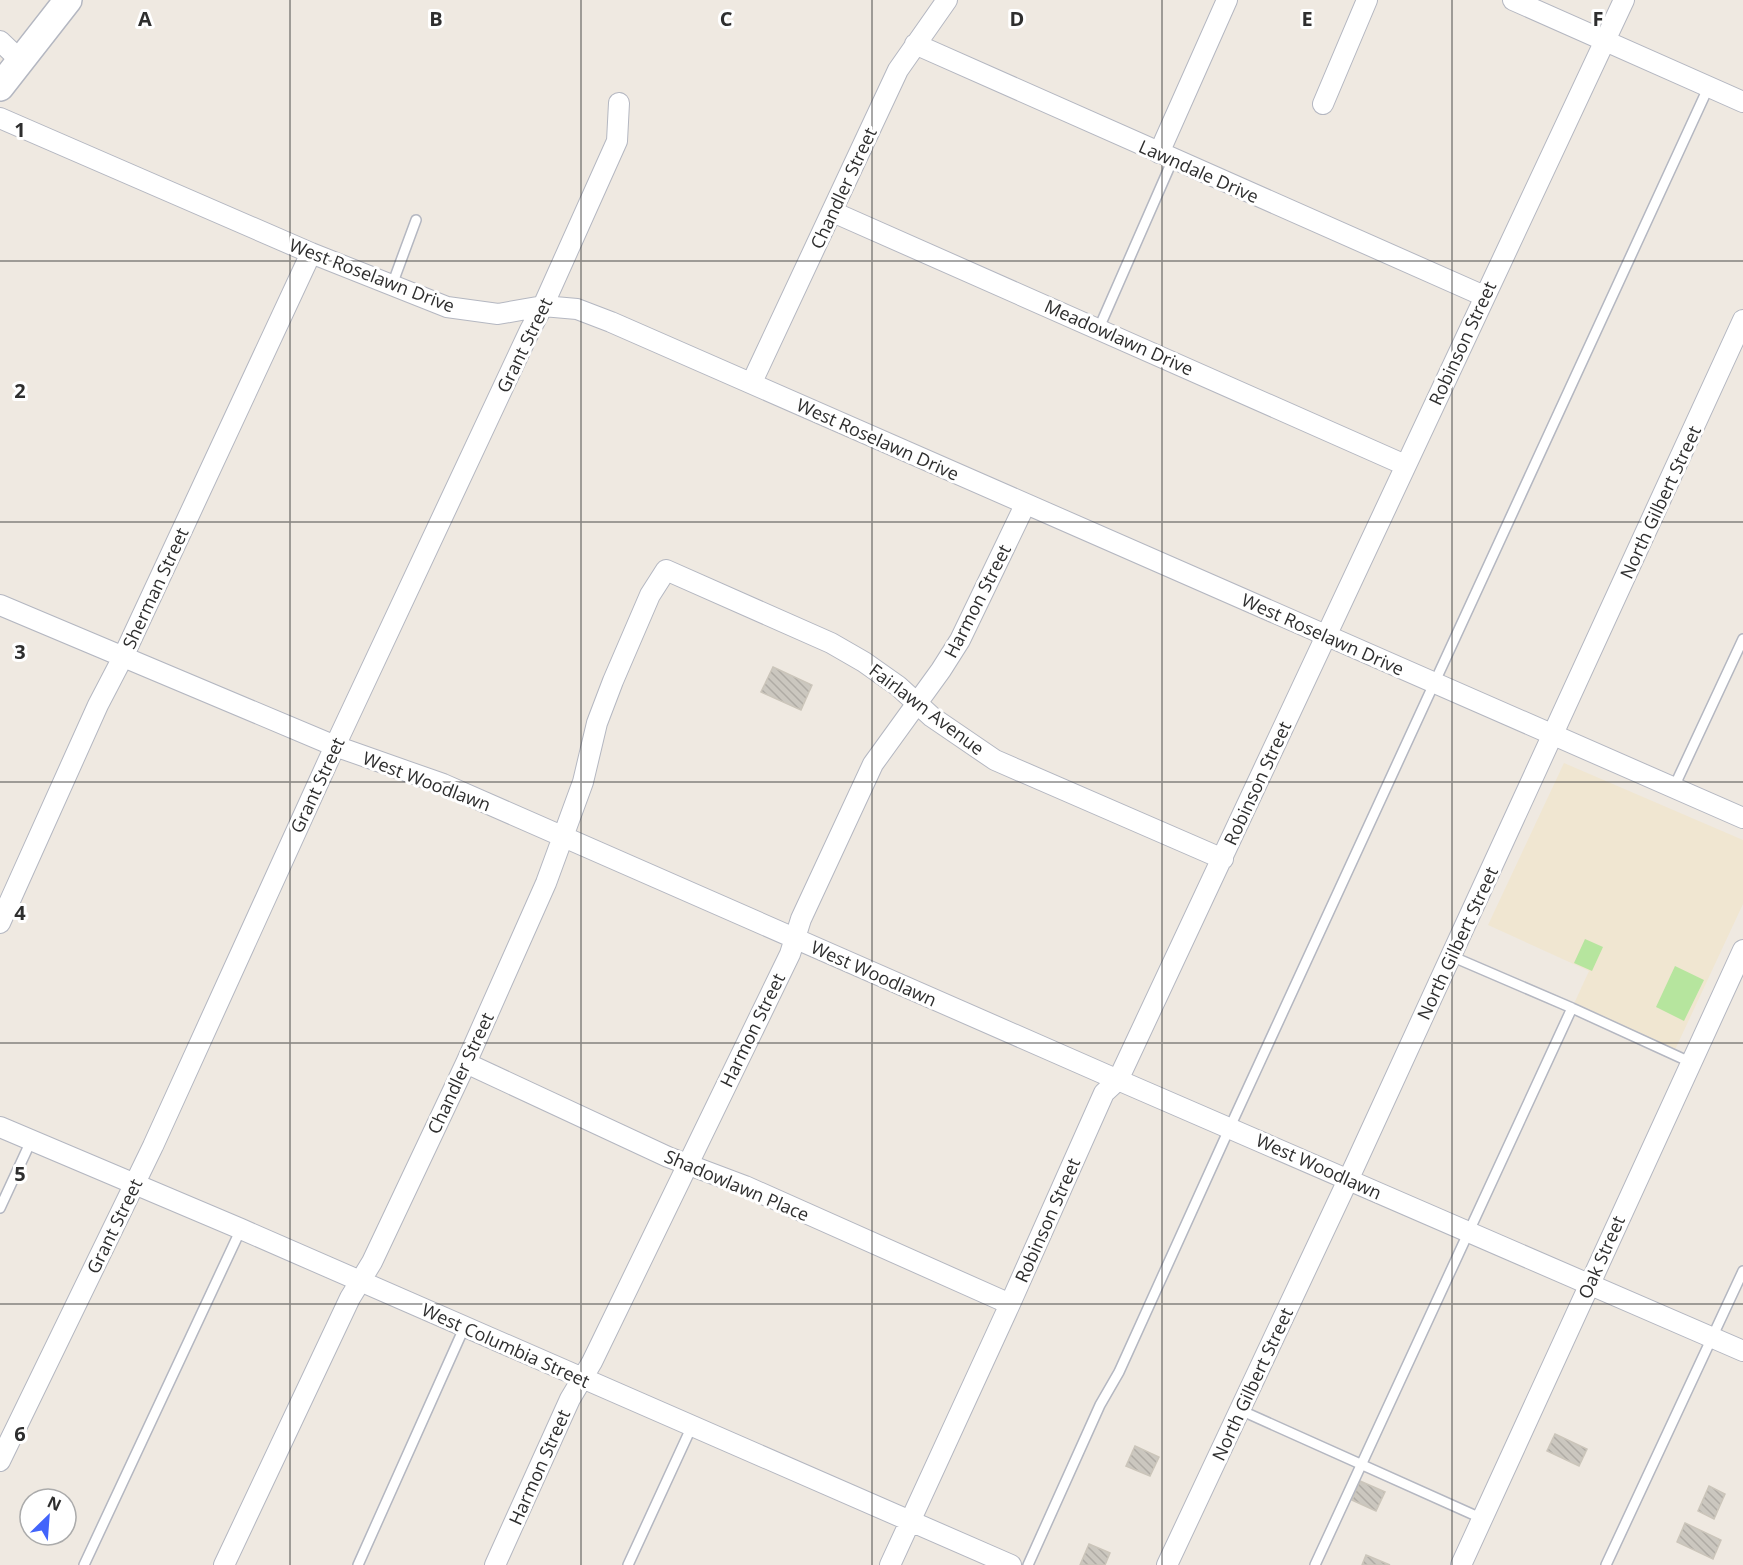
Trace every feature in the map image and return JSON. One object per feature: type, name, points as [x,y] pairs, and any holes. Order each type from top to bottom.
[{"type":"street","points":[[0,87],[68,0]]},
{"type":"street","name":"Chandler Street","points":[[752,382],[898,69],[947,0]]},
{"type":"street","points":[[1166,156],[1227,0]]},
{"type":"street","points":[[1323,104],[1367,0]]},
{"type":"street","points":[[1514,0],[1743,102]]},
{"type":"street","name":"Robinson Street","points":[[890,1565],[1104,1093],[1118,1080],[1624,0]]},
{"type":"street","points":[[0,41],[21,61]]},
{"type":"street","name":"Lawndale Drive","points":[[915,44],[1484,296]]},
{"type":"street","name":"Grant Street","points":[[0,1461],[134,1183],[334,747],[543,306],[617,141],[619,104]]},
{"type":"street","name":"West Roselawn Drive","points":[[0,118],[311,254],[447,307],[498,314],[543,306],[577,309],[752,382],[1025,505],[1743,818]]},
{"type":"street","name":"Meadowlawn Drive","points":[[833,212],[1405,465]]},
{"type":"street","name":"Sherman Street","points":[[0,923],[93,716],[123,657],[311,254]]},
{"type":"street","name":"North Gilbert Street","points":[[1167,1565],[1348,1180],[1552,735],[1738,345],[1743,320]]},
{"type":"street","name":"Harmon Street","points":[[495,1565],[570,1399],[592,1362],[790,954],[801,919],[873,764],[960,640],[1025,505]]},
{"type":"street","name":"Chandler Street","points":[[224,1565],[466,1063],[546,883],[583,782],[597,723],[613,681],[650,595],[666,570]]},
{"type":"street","name":"Fairlawn Avenue","points":[[666,570],[831,643],[864,662],[898,686],[932,717],[995,760],[1222,859]]},
{"type":"street","name":"West Woodlawn","points":[[0,605],[334,747],[443,784],[1743,1351]]},
{"type":"street","name":"Oak Street","points":[[1461,1565],[1743,950]]},
{"type":"street","name":"Shadowlawn Place","points":[[466,1063],[687,1164],[745,1186],[1010,1304]]},
{"type":"street","name":"West Columbia Street","points":[[0,1127],[241,1229],[1011,1565]]},
{"type":"lane","points":[[1028,1565],[1100,1405],[1119,1372],[1709,86]]},
{"type":"lane","points":[[1099,328],[1166,156]]},
{"type":"lane","points":[[392,285],[416,220]]},
{"type":"lane","points":[[1674,787],[1743,639]]},
{"type":"lane","points":[[1451,956],[1690,1062]]},
{"type":"lane","points":[[1315,1565],[1572,1008]]},
{"type":"lane","points":[[0,1208],[31,1141]]},
{"type":"lane","points":[[84,1565],[241,1229]]},
{"type":"lane","points":[[1605,1565],[1743,1271]]},
{"type":"lane","points":[[358,1565],[464,1328]]},
{"type":"lane","points":[[1240,1410],[1483,1519]]},
{"type":"lane","points":[[628,1565],[692,1426]]},
{"type":"shaded area","points":[[1564,763],[1743,840],[1743,904],[1673,1054],[1572,1008],[1589,971],[1488,925]]},
{"type":"green space","points":[[1585,939],[1603,947],[1592,971],[1574,963]]},
{"type":"green space","points":[[1675,966],[1704,980],[1684,1021],[1656,1007]]},
{"type":"building","points":[[773,667],[812,685],[801,710],[761,692]]},
{"type":"building","points":[[1555,1434],[1587,1449],[1579,1466],[1547,1451]]},
{"type":"building","points":[[1135,1446],[1159,1457],[1150,1476],[1126,1466]]},
{"type":"building","points":[[1360,1481],[1385,1492],[1376,1511],[1352,1500]]},
{"type":"building","points":[[1709,1486],[1725,1494],[1714,1519],[1698,1511]]},
{"type":"building","points":[[1685,1523],[1721,1540],[1713,1559],[1677,1542]]},
{"type":"building","points":[[1089,1544],[1110,1553],[1105,1565],[1080,1565]]},
{"type":"building","points":[[1366,1555],[1390,1565],[1362,1565]]}]
